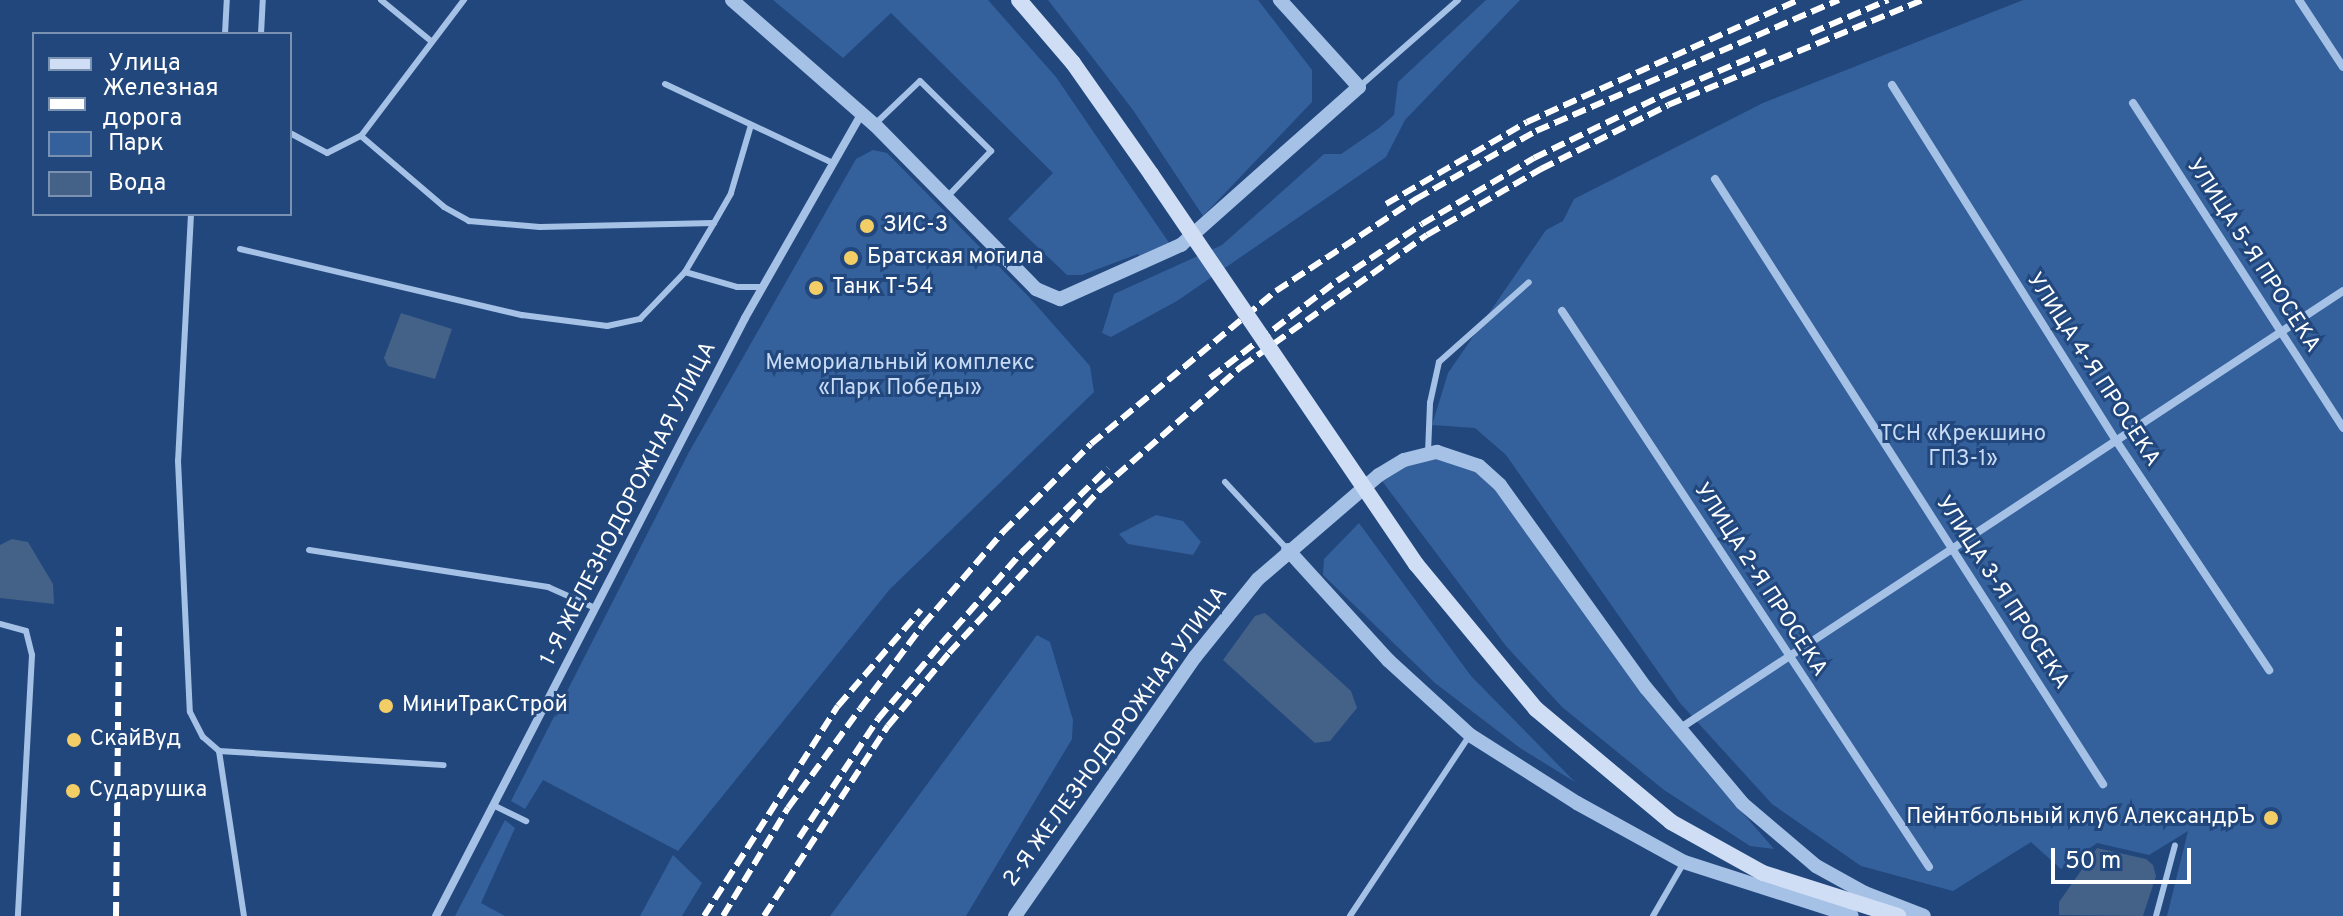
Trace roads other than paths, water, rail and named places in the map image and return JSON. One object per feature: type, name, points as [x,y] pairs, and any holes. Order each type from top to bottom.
[{"type":"main road","points":[[1019,0],[1073,63],[1416,564],[1489,658],[1549,723],[1671,822],[1763,873],[1898,916]]},
{"type":"street","points":[[732,0],[875,125],[1036,289],[1049,297],[1066,298],[1181,245],[1359,87],[1280,0]]},
{"type":"street","points":[[2299,0],[2343,67]]},
{"type":"street","name":"УЛИЦА 4-Я ПРОСЕКА","points":[[1892,85],[2115,439],[2269,670]]},
{"type":"street","name":"УЛИЦА 5-Я ПРОСЕКА","points":[[2133,103],[2343,428]]},
{"type":"street","name":"1-Я ЖЕЛЕЗНОДОРОЖНАЯ УЛИЦА","points":[[436,916],[762,287],[862,113]]},
{"type":"street","name":"УЛИЦА 3-Я ПРОСЕКА","points":[[1715,179],[2103,784]]},
{"type":"street","points":[[1678,730],[2343,291]]},
{"type":"street","name":"УЛИЦА 2-Я ПРОСЕКА","points":[[1562,311],[1929,867]]},
{"type":"street","points":[[1428,453],[1466,459],[1500,485],[1678,730],[1742,803],[1790,846],[1856,889],[1924,916]]},
{"type":"street","name":"2-Я ЖЕЛЕЗНОДОРОЖНАЯ УЛИЦА","points":[[1015,916],[1195,657],[1258,579],[1288,550],[1379,475],[1428,453]]},
{"type":"street","points":[[1288,550],[1388,660],[1470,735],[1577,803],[1684,862],[1852,916]]},
{"type":"lane","points":[[225,32],[227,0]]},
{"type":"lane","points":[[261,32],[263,0]]},
{"type":"lane","points":[[381,0],[431,41]]},
{"type":"lane","points":[[292,134],[327,153],[361,136],[464,0]]},
{"type":"lane","points":[[1359,87],[1458,0]]},
{"type":"lane","points":[[875,125],[920,81],[991,151],[948,196]]},
{"type":"lane","points":[[665,84],[833,163]]},
{"type":"lane","points":[[240,249],[407,291],[607,326],[640,319],[685,272],[714,223],[731,193],[751,125]]},
{"type":"lane","points":[[361,136],[444,207],[469,221],[540,227],[714,223]]},
{"type":"lane","points":[[191,216],[178,428],[182,619],[190,712],[203,737],[219,751],[444,765]]},
{"type":"lane","points":[[685,272],[737,287],[762,287]]},
{"type":"lane","points":[[1428,453],[1430,403],[1439,362],[1529,282]]},
{"type":"lane","points":[[1225,482],[1288,550]]},
{"type":"lane","points":[[309,550],[548,587],[595,608]]},
{"type":"lane","points":[[0,624],[26,631],[32,655],[18,916]]},
{"type":"lane","points":[[1350,916],[1470,735]]},
{"type":"lane","points":[[219,751],[244,916]]},
{"type":"lane","points":[[493,805],[526,821]]},
{"type":"lane","points":[[2156,916],[2175,845]]},
{"type":"lane","points":[[1653,916],[1684,862]]},
{"type":"water","points":[[401,313],[452,329],[435,379],[388,366],[384,358]]},
{"type":"water","points":[[12,539],[28,542],[53,584],[54,604],[0,598],[0,545]]},
{"type":"water","points":[[1265,613],[1351,691],[1357,708],[1330,741],[1315,743],[1223,660],[1255,616]]},
{"type":"water","points":[[2097,848],[2146,859],[2153,865],[2156,876],[2143,916],[2059,915],[2059,902]]},
{"type":"railway","points":[[1386,204],[1527,122],[1798,0]]},
{"type":"railway","points":[[723,916],[788,808],[860,709],[923,625],[1003,532],[1091,444],[1276,291],[1416,199],[1536,131],[1839,0]]},
{"type":"railway","points":[[1811,33],[1888,0]]},
{"type":"railway","points":[[764,916],[888,726],[949,653],[1101,489],[1241,367],[1427,235],[1541,169],[1668,105],[1923,0]]},
{"type":"railway","points":[[1210,378],[1337,281],[1422,224],[1534,158],[1663,95],[1766,51]]},
{"type":"railway","points":[[799,838],[878,719],[1022,552],[1108,468]]},
{"type":"railway","points":[[704,916],[838,706],[921,610]]},
{"type":"railway","points":[[116,916],[119,627]]},
{"type":"place","name":"ЗИС-3","points":[[867,226]]},
{"type":"place","name":"Братская могила","points":[[851,258]]},
{"type":"place","name":"Танк Т-54","points":[[816,288]]},
{"type":"place","name":"МиниТракСтрой","points":[[386,706]]},
{"type":"place","name":"СкайВуд","points":[[74,740]]},
{"type":"place","name":"Сударушка","points":[[73,791]]},
{"type":"place","name":"Пейнтбольный клуб АлександрЪ","points":[[2271,818]]},
{"type":"park label","name":"Мемориальный комплекс «Парк Победы»","points":[[900,376]]},
{"type":"park label","name":"ТСН «Крекшино ГПЗ-1»","points":[[1963,446]]}]
